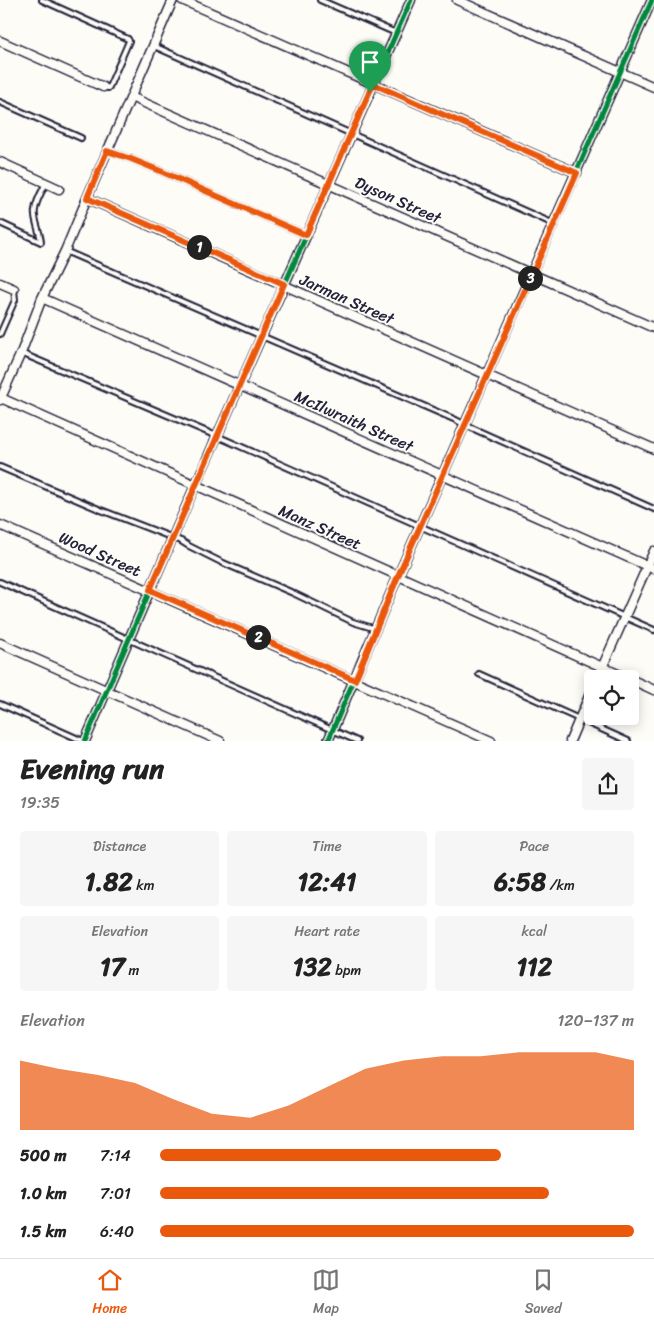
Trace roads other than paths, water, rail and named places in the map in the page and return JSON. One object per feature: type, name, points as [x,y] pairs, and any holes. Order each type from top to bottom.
[{"type":"street","points":[[0,399],[21,353],[42,298],[65,251],[174,0]]},
{"type":"street","points":[[182,0],[577,173]]},
{"type":"street","points":[[84,740],[328,184],[411,0]]},
{"type":"street","points":[[457,0],[654,87]]},
{"type":"street","points":[[328,740],[398,576],[652,0]]},
{"type":"street","points":[[0,42],[103,87]]},
{"type":"street","name":"Dyson Street","points":[[131,97],[654,328]]},
{"type":"street","points":[[0,162],[59,189]]},
{"type":"street","name":"Jarman Street","points":[[87,198],[654,449]]},
{"type":"street","points":[[0,283],[14,289]]},
{"type":"street","name":"McIlwraith Street","points":[[42,298],[651,567]]},
{"type":"street","name":"Manz Street","points":[[0,399],[611,670]]},
{"type":"street","name":"Wood Street","points":[[0,525],[491,740]]},
{"type":"street","points":[[601,670],[625,616],[651,567],[654,551]]},
{"type":"street","points":[[0,643],[220,740]]},
{"type":"street","name":"Manz Street","points":[[639,683],[654,690]]},
{"type":"street","points":[[570,740],[584,708]]},
{"type":"lane","points":[[42,0],[128,39],[129,41],[109,87],[103,87]]},
{"type":"lane","points":[[320,0],[396,33]]},
{"type":"lane","points":[[153,46],[554,224]]},
{"type":"lane","points":[[0,102],[82,138]]},
{"type":"lane","points":[[107,151],[158,170],[306,235]]},
{"type":"lane","points":[[0,223],[41,242],[34,209],[46,183]]},
{"type":"lane","points":[[65,251],[456,420],[654,509]]},
{"type":"lane","points":[[0,334],[15,300],[14,289]]},
{"type":"lane","points":[[21,353],[217,436],[654,630]]},
{"type":"lane","points":[[0,466],[101,510],[172,538],[353,622],[376,629]]},
{"type":"lane","points":[[0,582],[357,740]]},
{"type":"lane","points":[[479,674],[628,740]]},
{"type":"lane","points":[[0,704],[84,740]]}]
